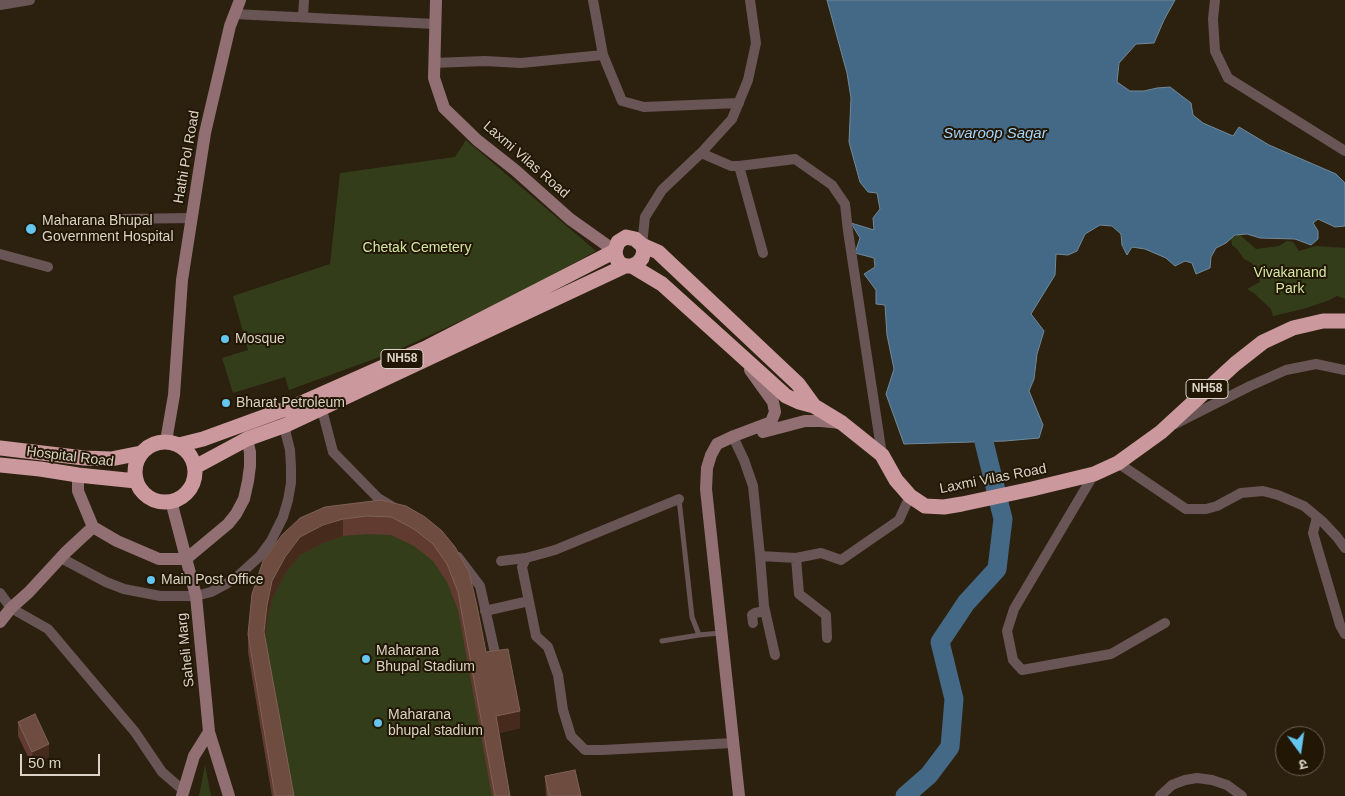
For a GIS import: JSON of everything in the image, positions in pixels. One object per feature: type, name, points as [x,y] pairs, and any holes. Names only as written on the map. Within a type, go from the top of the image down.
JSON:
[{"type":"highway","name":"Laxmi Vilas Road","points":[[628,266],[619,263],[615,251],[618,242],[626,237],[635,238],[642,245],[658,252],[798,384],[814,406],[842,423],[882,455],[896,480],[910,496],[925,506],[944,507],[1024,491],[1094,474],[1118,463],[1161,432],[1235,364],[1263,342],[1293,328],[1323,321],[1345,321]]},
{"type":"highway","points":[[628,266],[638,263],[642,258],[644,251],[642,245]]},
{"type":"highway","name":"NH58","points":[[195,467],[247,439],[286,425],[320,402],[615,251]]},
{"type":"highway","name":"NH58","points":[[0,448],[84,458],[111,458],[141,453],[148,446],[156,442],[173,443],[203,439],[320,402],[628,266],[662,284],[786,396],[814,406]]},
{"type":"highway","points":[[141,453],[135,466],[136,481],[139,488],[150,498],[164,502],[178,499],[190,489],[194,482],[195,467],[190,454],[173,443]]},
{"type":"highway","name":"Hospital Road","points":[[0,465],[40,469],[78,476],[136,481]]},
{"type":"street","points":[[0,5],[30,0]]},
{"type":"street","name":"Hathi Pol Road","points":[[173,443],[174,395],[182,280],[205,133],[230,26],[240,0]]},
{"type":"street","points":[[303,18],[304,0]]},
{"type":"street","name":"Laxmi Vilas Road","points":[[436,0],[434,78],[444,108],[476,140],[516,170],[570,219],[615,251]]},
{"type":"street","points":[[593,0],[603,55],[622,101],[644,108],[738,103]]},
{"type":"street","points":[[642,245],[644,217],[662,190],[732,119],[748,80],[756,43],[750,0]]},
{"type":"street","points":[[1216,0],[1213,19],[1215,51],[1228,78],[1345,151]]},
{"type":"street","points":[[234,14],[435,24]]},
{"type":"street","points":[[434,63],[485,60],[522,63],[603,55]]},
{"type":"street","points":[[701,152],[731,166],[795,159],[832,185],[846,204],[848,231],[882,455]]},
{"type":"street","points":[[739,166],[763,253]]},
{"type":"street","points":[[117,219],[192,218]]},
{"type":"street","points":[[0,254],[48,267]]},
{"type":"street","points":[[737,352],[773,402],[775,412],[771,422],[717,444],[707,468],[706,489],[739,796]]},
{"type":"street","points":[[1161,432],[1250,386],[1286,370],[1316,364],[1345,370]]},
{"type":"street","points":[[320,402],[333,452],[378,498],[402,512]]},
{"type":"street","points":[[711,455],[720,448],[735,441],[804,421],[842,423]]},
{"type":"street","points":[[61,558],[106,582],[124,589],[160,596],[196,596],[211,592],[238,576],[260,556],[277,530],[288,500],[290,483],[290,450],[286,425]]},
{"type":"street","points":[[78,476],[78,491],[94,527],[116,541],[159,558],[186,559],[228,524],[244,499],[250,466],[250,452],[247,439]]},
{"type":"street","points":[[735,441],[754,486],[765,611],[775,655]]},
{"type":"street","points":[[1118,463],[1186,509],[1206,510],[1241,493],[1263,491],[1278,495],[1304,506],[1337,537],[1345,548]]},
{"type":"street","points":[[1094,474],[1014,609],[1007,631],[1013,660],[1022,670],[1111,654],[1165,623]]},
{"type":"street","points":[[760,556],[796,558],[821,553],[841,560],[899,520],[910,496]]},
{"type":"street","points":[[501,560],[526,558],[555,550],[679,499]]},
{"type":"street","name":"Saheli Marg","points":[[171,501],[196,596],[209,732],[229,796]]},
{"type":"street","points":[[1316,517],[1313,534],[1340,625],[1345,634]]},
{"type":"street","points":[[0,622],[11,608],[94,527]]},
{"type":"street","points":[[452,549],[480,586],[495,653]]},
{"type":"street","points":[[526,558],[522,567],[536,636],[548,647],[558,675],[563,710],[571,736],[585,750],[733,743]]},
{"type":"street","points":[[796,558],[799,594],[826,615],[827,638]]},
{"type":"street","points":[[0,593],[11,608],[48,629],[135,732],[162,772],[183,793],[194,756],[209,732]]},
{"type":"street","points":[[485,611],[529,602]]},
{"type":"street","points":[[753,623],[752,615],[765,611]]},
{"type":"street","points":[[1160,796],[1172,785],[1197,778],[1227,784],[1242,796]]},
{"type":"lane","points":[[679,499],[692,616],[699,635]]},
{"type":"lane","points":[[662,641],[721,633]]},
{"type":"green space","name":"Chetak Cemetery","points":[[466,140],[596,251],[506,300],[396,351],[289,390],[285,377],[233,393],[222,358],[248,350],[233,296],[330,264],[340,173],[455,157]]},
{"type":"green space","name":"Vivakanand Park","points":[[1239,234],[1256,249],[1279,246],[1287,241],[1293,242],[1299,251],[1316,246],[1345,248],[1345,299],[1337,296],[1303,309],[1273,316],[1271,309],[1247,289],[1260,282],[1252,263],[1244,259],[1232,245],[1231,238]]},
{"type":"green space","name":"Maharana Bhupal Stadium","points":[[356,520],[442,549],[486,670],[508,666],[520,728],[496,734],[507,796],[272,796],[248,652],[282,553]]},
{"type":"green space","points":[[205,765],[211,796],[199,796]]},
{"type":"water","name":"Swaroop Sagar","points":[[827,0],[1175,0],[1154,43],[1136,44],[1119,63],[1117,82],[1130,91],[1170,87],[1191,103],[1193,115],[1203,123],[1233,136],[1239,127],[1269,145],[1336,174],[1345,183],[1345,226],[1335,227],[1318,219],[1313,223],[1318,231],[1318,239],[1311,245],[1295,239],[1260,238],[1247,234],[1235,235],[1226,243],[1216,248],[1211,257],[1210,268],[1196,274],[1192,263],[1185,261],[1175,266],[1166,258],[1145,249],[1132,247],[1127,255],[1122,245],[1121,234],[1112,226],[1100,225],[1085,234],[1077,251],[1068,255],[1056,254],[1055,275],[1031,314],[1044,331],[1037,354],[1034,379],[1029,391],[1043,425],[1039,438],[904,444],[886,394],[894,369],[887,335],[885,305],[876,304],[876,290],[864,274],[875,267],[874,258],[855,253],[860,238],[851,223],[874,230],[873,218],[880,209],[877,193],[868,192],[860,182],[849,142],[851,98],[847,73]]},
{"type":"building","points":[[381,500],[406,506],[425,517],[442,531],[455,547],[469,572],[486,652],[508,649],[520,711],[496,716],[510,796],[495,796],[458,592],[447,564],[433,544],[414,529],[391,517],[367,516],[343,519],[323,525],[300,537],[285,557],[272,581],[264,632],[294,796],[275,796],[248,634],[252,594],[263,561],[282,535],[300,518],[325,507]]},
{"type":"building","points":[[35,714],[49,744],[32,752],[18,722]]},
{"type":"building","points":[[575,770],[581,796],[549,796],[545,776]]},
{"type":"waterway","points":[[905,796],[929,775],[950,747],[954,699],[940,642],[966,603],[997,569],[1003,519],[984,442]]},
{"type":"place","name":"Maharana Bhupal Government Hospital","points":[[31,229]]},
{"type":"place","name":"Mosque","points":[[225,339]]},
{"type":"place","name":"Bharat Petroleum","points":[[226,403]]},
{"type":"place","name":"Main Post Office","points":[[151,580]]},
{"type":"place","name":"Maharana Bhupal Stadium","points":[[366,659]]},
{"type":"place","name":"Maharana bhupal stadium","points":[[378,723]]}]
